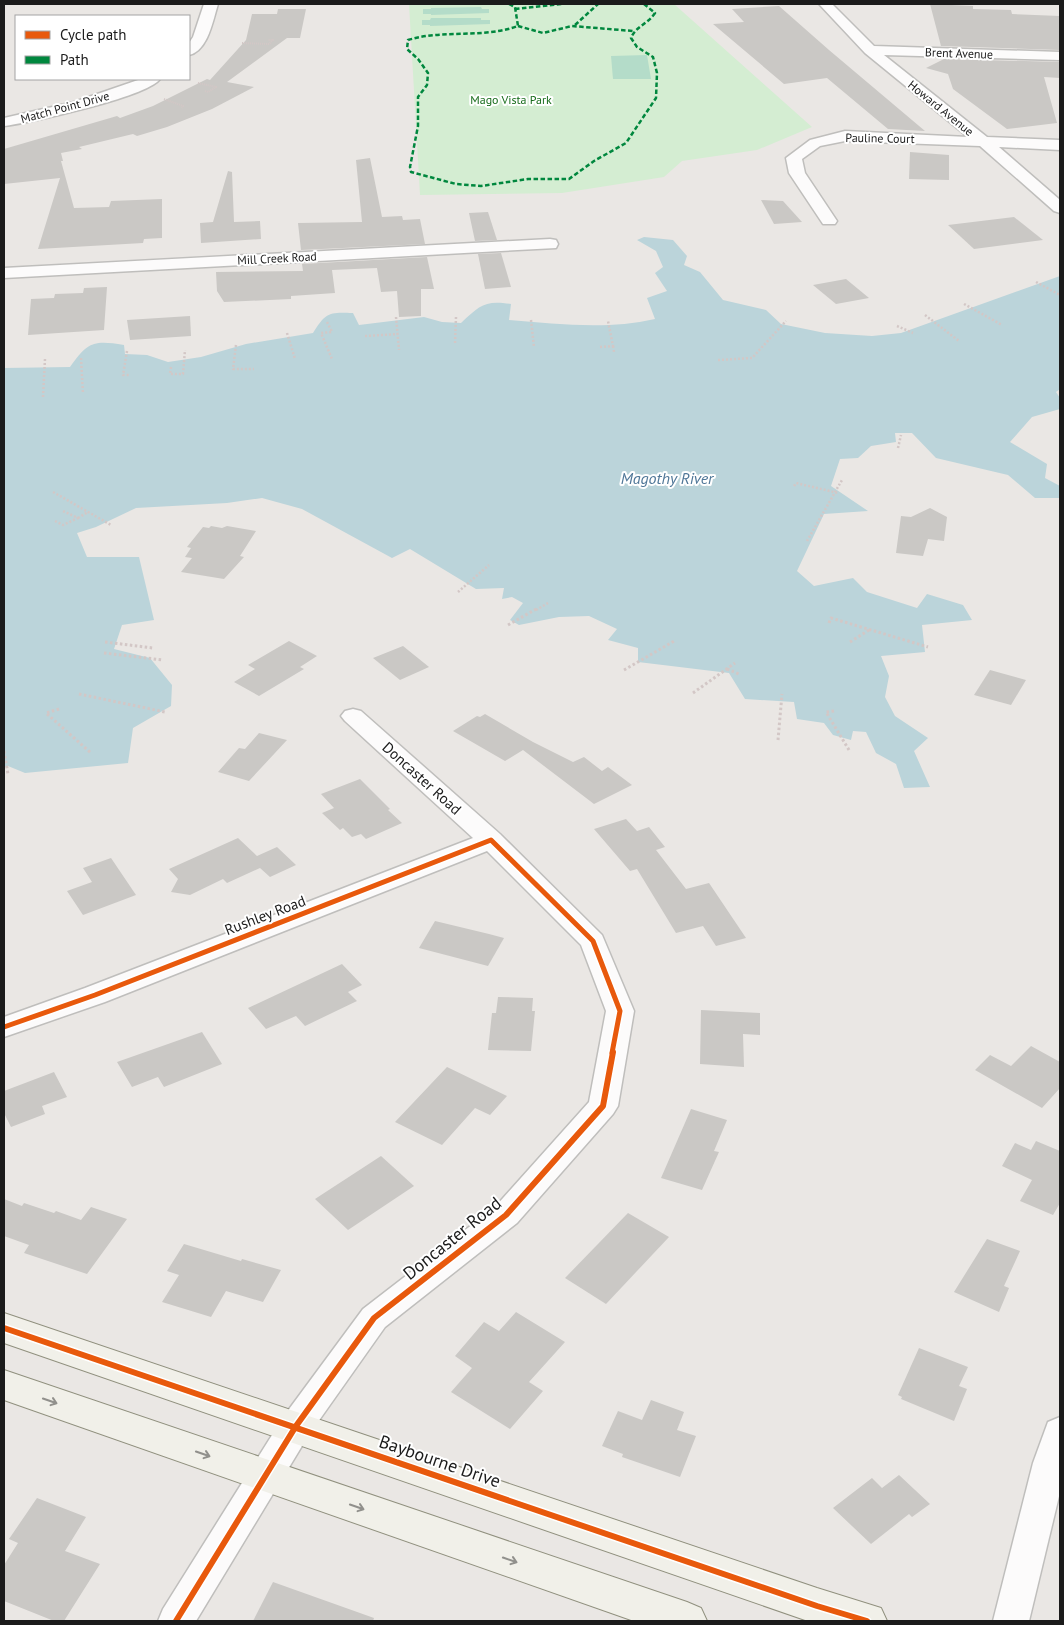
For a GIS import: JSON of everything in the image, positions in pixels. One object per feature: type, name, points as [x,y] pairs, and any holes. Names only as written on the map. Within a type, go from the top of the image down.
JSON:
[{"type":"street","points":[[190,50],[200,38],[211,4]]},
{"type":"street","name":"Howard Avenue","points":[[825,4],[870,50],[985,143],[1060,208]]},
{"type":"street","name":"Brent Avenue","points":[[870,50],[1054,56]]},
{"type":"street","name":"Match Point Drive","points":[[4,122],[29,118],[106,97],[150,80]]},
{"type":"street","name":"Pauline Court","points":[[829,221],[797,173],[794,158],[814,143],[845,136],[985,143]]},
{"type":"street","points":[[985,143],[1060,145]]},
{"type":"street","name":"Mill Creek Road","points":[[4,273],[550,244]]},
{"type":"street","name":"Doncaster Road","points":[[176,1621],[296,1426],[374,1318],[506,1215],[603,1106],[620,1011],[593,941],[490,840],[353,716]]},
{"type":"street","name":"Rushley Road","points":[[4,1027],[96,995],[490,840]]},
{"type":"street","name":"Baybourne Drive","points":[[4,1328],[296,1426],[817,1606],[867,1621]]},
{"type":"street","points":[[4,1385],[687,1621]]},
{"type":"street","points":[[1011,1621],[1050,1462],[1060,1432]]},
{"type":"path","points":[[242,43],[269,44],[273,40],[268,40]]},
{"type":"path","points":[[198,83],[216,87],[208,92],[205,91]]},
{"type":"path","points":[[164,98],[183,106],[182,108]]},
{"type":"path","points":[[1036,282],[1060,295]]},
{"type":"path","points":[[964,304],[1002,325]]},
{"type":"path","points":[[925,315],[959,341]]},
{"type":"path","points":[[396,316],[399,350]]},
{"type":"path","points":[[455,342],[456,317]]},
{"type":"path","points":[[531,320],[534,347]]},
{"type":"path","points":[[608,321],[614,352]]},
{"type":"path","points":[[718,360],[752,358],[786,321]]},
{"type":"path","points":[[326,322],[332,332],[322,333],[332,359]]},
{"type":"path","points":[[897,326],[913,333]]},
{"type":"path","points":[[287,333],[295,359]]},
{"type":"path","points":[[364,336],[398,334]]},
{"type":"path","points":[[236,345],[233,369],[254,369]]},
{"type":"path","points":[[600,347],[613,346]]},
{"type":"path","points":[[171,367],[170,374],[183,374],[185,350]]},
{"type":"path","points":[[127,351],[123,375],[130,375]]},
{"type":"path","points":[[81,358],[83,394]]},
{"type":"path","points":[[43,397],[45,359]]},
{"type":"path","points":[[898,448],[901,435]]},
{"type":"path","points":[[807,541],[842,480]]},
{"type":"path","points":[[794,486],[796,483],[838,493]]},
{"type":"path","points":[[53,492],[111,525]]},
{"type":"path","points":[[63,510],[78,518]]},
{"type":"path","points":[[55,521],[63,525],[89,512]]},
{"type":"path","points":[[458,592],[489,565]]},
{"type":"path","points":[[508,625],[548,603]]},
{"type":"path","points":[[828,623],[830,618],[928,647]]},
{"type":"path","points":[[850,642],[869,630]]},
{"type":"path","points":[[624,670],[676,640]]},
{"type":"path","points":[[105,642],[153,648]]},
{"type":"path","points":[[104,653],[163,660]]},
{"type":"path","points":[[693,693],[734,663]]},
{"type":"path","points":[[726,669],[739,674]]},
{"type":"path","points":[[79,694],[164,712]]},
{"type":"path","points":[[778,740],[782,694]]},
{"type":"path","points":[[59,709],[46,713],[91,753]]},
{"type":"path","points":[[834,711],[826,712],[849,750]]},
{"type":"path","points":[[4,751],[8,774]]},
{"type":"green space","name":"Mago Vista Park","points":[[409,4],[674,4],[812,127],[757,150],[682,161],[664,177],[562,193],[420,195]]},
{"type":"green space","points":[[481,7],[482,9],[489,9],[489,13],[423,14],[423,9],[431,8]]},
{"type":"green space","points":[[431,18],[481,18],[481,20],[490,20],[490,24],[422,25],[422,20],[430,20]]},
{"type":"green space","points":[[647,55],[651,79],[613,79],[611,56]]},
{"type":"water","name":"Magothy River","points":[[644,237],[673,240],[687,256],[684,265],[700,272],[723,300],[766,310],[781,324],[825,333],[872,336],[901,333],[1060,276],[1060,389],[1056,392],[1060,398],[1060,409],[1032,417],[1010,442],[1047,464],[1045,478],[1060,486],[1060,498],[1035,498],[1008,475],[936,458],[912,433],[895,433],[896,442],[871,446],[858,458],[840,459],[831,486],[868,511],[824,514],[797,571],[814,586],[853,578],[867,592],[917,608],[927,594],[963,605],[972,620],[922,625],[925,652],[881,656],[889,676],[885,697],[895,716],[928,738],[914,751],[930,787],[904,788],[896,764],[876,753],[866,732],[853,731],[851,740],[833,735],[824,723],[797,719],[794,702],[745,699],[729,673],[638,662],[638,648],[608,640],[617,629],[589,616],[559,617],[519,625],[510,620],[523,603],[512,597],[502,599],[504,588],[476,589],[410,549],[392,558],[302,509],[262,498],[227,503],[136,508],[96,527],[77,533],[87,557],[139,557],[154,620],[122,625],[114,649],[150,658],[172,685],[171,706],[133,728],[128,763],[25,773],[8,766],[4,767],[4,368],[70,367],[82,352],[98,343],[124,345],[125,354],[147,355],[168,362],[201,357],[246,344],[313,333],[325,317],[333,313],[353,313],[359,325],[424,317],[442,322],[461,323],[483,305],[502,303],[511,304],[509,320],[601,325],[655,319],[647,298],[667,291],[655,273],[663,267],[656,251],[637,240]]},
{"type":"building","points":[[930,4],[973,6],[973,9],[1011,10],[1012,14],[1060,16],[1060,50],[941,46]]},
{"type":"building","points":[[779,6],[925,131],[888,129],[827,78],[784,84],[713,24],[744,22],[732,9]]},
{"type":"building","points":[[278,9],[306,9],[300,38],[287,38],[227,82],[254,87],[212,109],[167,127],[137,136],[133,134],[61,153],[63,161],[61,161],[74,208],[109,207],[111,201],[162,199],[162,238],[144,239],[143,243],[38,249],[60,178],[4,184],[4,149],[117,116],[120,118],[153,106],[207,79],[210,80],[246,40],[252,14],[277,14]]},
{"type":"building","points":[[944,59],[1060,62],[1060,78],[1044,77],[1057,123],[1007,129],[953,89],[948,74],[926,68]]},
{"type":"building","points":[[910,152],[949,155],[949,180],[909,179]]},
{"type":"building","points":[[370,158],[382,217],[402,216],[403,220],[420,219],[425,244],[301,250],[298,223],[362,222],[356,160]]},
{"type":"building","points":[[228,171],[232,172],[234,222],[260,221],[261,239],[201,243],[200,223],[213,222]]},
{"type":"building","points":[[761,200],[783,201],[802,222],[774,224]]},
{"type":"building","points":[[488,212],[497,240],[475,241],[469,213]]},
{"type":"building","points":[[1014,217],[1043,240],[974,249],[948,225]]},
{"type":"building","points":[[501,253],[511,287],[485,289],[478,254]]},
{"type":"building","points":[[427,257],[434,289],[421,289],[421,316],[399,317],[397,291],[381,292],[377,268],[332,270],[335,293],[291,296],[291,299],[224,302],[217,291],[216,272],[303,271],[302,264]]},
{"type":"building","points":[[846,279],[869,298],[836,304],[813,285]]},
{"type":"building","points":[[107,287],[104,330],[28,335],[31,299],[54,298],[55,294],[83,293],[84,288]]},
{"type":"building","points":[[190,316],[191,336],[130,340],[127,320]]},
{"type":"building","points":[[930,508],[947,517],[944,541],[928,539],[923,556],[896,553],[901,516],[911,517]]},
{"type":"building","points":[[211,526],[222,528],[227,526],[256,531],[240,556],[244,557],[224,579],[181,572],[192,558],[185,557],[191,548],[187,547],[203,527],[209,528]]},
{"type":"building","points":[[289,641],[317,656],[300,667],[304,669],[259,696],[234,682],[255,669],[248,665]]},
{"type":"building","points":[[403,646],[429,667],[400,680],[373,658]]},
{"type":"building","points":[[990,670],[1026,680],[1011,705],[974,695]]},
{"type":"building","points":[[485,714],[533,742],[573,762],[584,757],[602,771],[608,767],[632,785],[594,804],[523,750],[505,761],[453,731],[477,716],[480,717]]},
{"type":"building","points":[[259,733],[287,740],[249,781],[218,772],[239,748],[245,749]]},
{"type":"building","points":[[360,779],[402,823],[366,839],[361,834],[352,837],[343,828],[340,830],[322,813],[334,808],[321,794]]},
{"type":"building","points":[[626,819],[637,831],[649,827],[665,847],[656,850],[686,889],[709,883],[746,938],[716,946],[703,926],[676,933],[637,869],[630,871],[594,829]]},
{"type":"building","points":[[238,838],[257,856],[277,847],[296,865],[270,877],[260,868],[227,883],[223,879],[190,895],[171,892],[178,879],[169,869]]},
{"type":"building","points":[[111,858],[136,895],[83,915],[67,891],[92,882],[83,868]]},
{"type":"building","points":[[435,921],[504,938],[488,966],[419,948]]},
{"type":"building","points":[[342,964],[362,985],[348,992],[357,1001],[305,1026],[296,1016],[266,1029],[248,1008]]},
{"type":"building","points":[[498,997],[533,998],[532,1011],[535,1011],[531,1051],[488,1050],[492,1013],[496,1013]]},
{"type":"building","points":[[701,1010],[760,1013],[760,1035],[743,1034],[744,1067],[700,1064]]},
{"type":"building","points":[[202,1032],[222,1064],[164,1087],[158,1077],[132,1087],[117,1062]]},
{"type":"building","points":[[1031,1046],[1060,1062],[1060,1088],[1042,1108],[975,1070],[990,1055],[1011,1066]]},
{"type":"building","points":[[447,1067],[507,1096],[490,1115],[475,1108],[442,1145],[395,1122]]},
{"type":"building","points":[[54,1072],[67,1097],[42,1106],[45,1114],[11,1127],[4,1113],[4,1091]]},
{"type":"building","points":[[691,1109],[727,1120],[714,1151],[719,1152],[702,1190],[661,1178]]},
{"type":"building","points":[[1036,1141],[1060,1151],[1060,1203],[1053,1215],[1020,1201],[1032,1180],[1002,1166],[1015,1143],[1031,1150]]},
{"type":"building","points":[[381,1156],[414,1186],[348,1230],[315,1199]]},
{"type":"building","points":[[4,1199],[22,1206],[24,1203],[54,1213],[56,1211],[81,1220],[91,1207],[127,1219],[87,1274],[24,1253],[29,1245],[4,1236]]},
{"type":"building","points":[[628,1213],[669,1237],[606,1304],[565,1278]]},
{"type":"building","points":[[987,1239],[1020,1251],[1004,1286],[1009,1288],[999,1312],[954,1292]]},
{"type":"building","points":[[184,1244],[241,1261],[242,1259],[281,1270],[263,1302],[226,1291],[211,1317],[162,1302],[179,1275],[167,1271]]},
{"type":"building","points":[[516,1312],[565,1342],[529,1382],[543,1391],[510,1429],[451,1392],[472,1368],[455,1356],[484,1322],[499,1331]]},
{"type":"building","points":[[919,1348],[968,1367],[959,1386],[967,1389],[954,1421],[901,1399],[902,1397],[898,1395]]},
{"type":"building","points":[[651,1400],[684,1412],[677,1430],[696,1436],[680,1477],[622,1457],[623,1454],[602,1446],[618,1411],[642,1420]]},
{"type":"building","points":[[899,1475],[930,1504],[912,1517],[909,1514],[871,1544],[833,1508],[872,1478],[882,1488]]},
{"type":"building","points":[[37,1498],[86,1517],[65,1551],[100,1564],[64,1621],[54,1621],[4,1601],[4,1565],[18,1543],[9,1539]]},
{"type":"building","points":[[273,1582],[374,1618],[373,1621],[253,1621]]},
{"type":"marked path","points":[[509,4],[515,7],[518,26],[505,31],[477,34],[435,34],[408,40],[407,49],[418,59],[428,73],[427,85],[418,97],[418,126],[410,167],[411,172],[456,184],[481,186],[528,179],[569,179],[594,161],[626,143],[656,98],[657,73],[653,57],[637,47],[631,38],[634,30],[651,19],[655,13],[644,4]]},
{"type":"marked path","points":[[515,9],[562,4]]},
{"type":"marked path","points":[[575,25],[598,4]]},
{"type":"marked path","points":[[518,26],[543,33],[572,26],[633,31]]},
{"type":"cycle path","points":[[4,1027],[95,995],[491,840],[593,941],[620,1011],[603,1106],[506,1215],[374,1318],[296,1426],[176,1621]]},
{"type":"cycle path","points":[[4,1328],[817,1606],[867,1621]]}]
